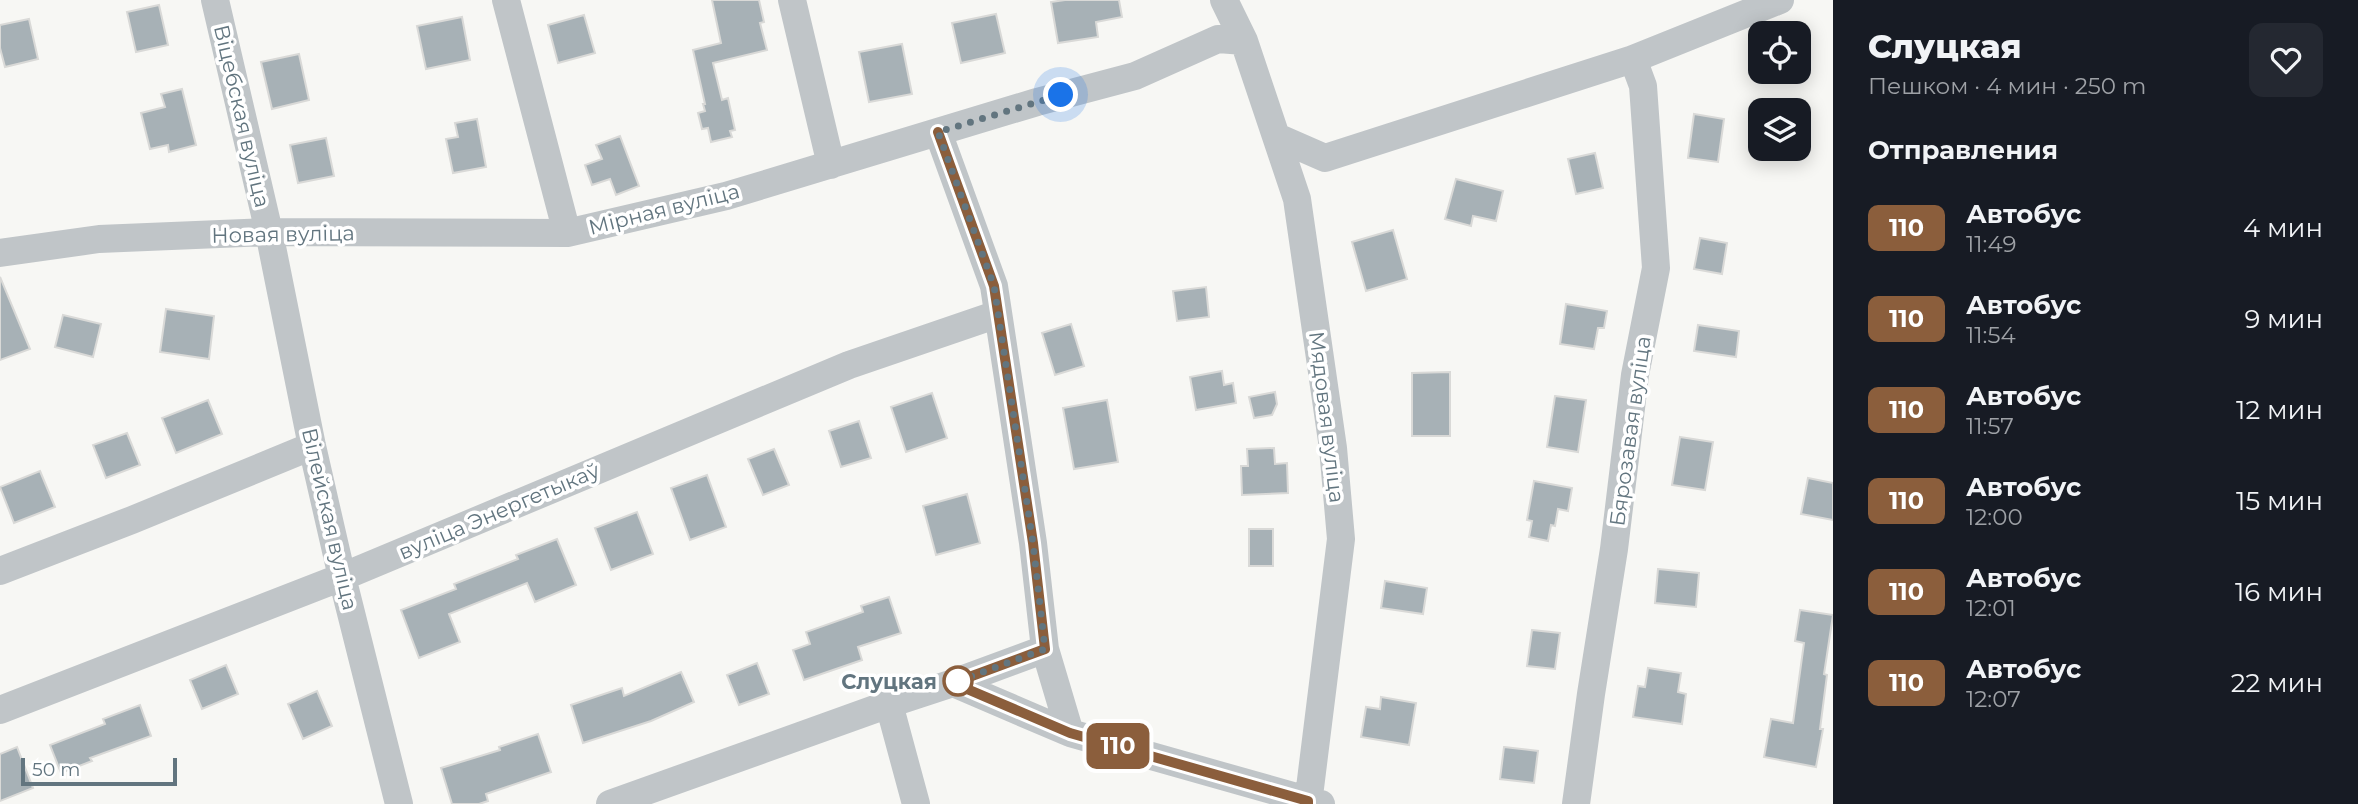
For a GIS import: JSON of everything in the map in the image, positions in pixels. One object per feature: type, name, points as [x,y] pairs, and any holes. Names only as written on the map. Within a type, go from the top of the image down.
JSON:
[{"type":"street","name":"Віцебская вуліца","points":[[215,0],[269,233]]},
{"type":"street","name":"Мірная вуліца","points":[[506,0],[567,233],[726,196],[1037,102],[1135,76],[1218,39],[1244,41]]},
{"type":"street","points":[[792,0],[831,165]]},
{"type":"street","name":"Мядовая вуліца","points":[[1224,0],[1244,41],[1297,199],[1333,448],[1341,539],[1313,803]]},
{"type":"street","points":[[1297,199],[1325,158],[1633,59],[1780,0]]},
{"type":"street","name":"Бярозавая вуліца","points":[[1576,804],[1614,549],[1635,375],[1656,268],[1643,86],[1633,59]]},
{"type":"street","points":[[938,132],[994,286],[1033,543],[1045,649],[1070,733]]},
{"type":"street","points":[[1277,137],[1325,158]]},
{"type":"street","name":"Новая вуліца","points":[[0,253],[99,239],[269,233],[567,233]]},
{"type":"street","name":"Вілейская вуліца","points":[[269,233],[312,446],[399,804]]},
{"type":"street","name":"вуліца Энергетыкаў","points":[[0,710],[342,577],[849,365],[998,314]]},
{"type":"street","points":[[0,571],[312,446]]},
{"type":"street","points":[[610,804],[1045,649]]},
{"type":"street","points":[[953,683],[1070,733],[1313,803]]},
{"type":"street","points":[[889,704],[916,804]]},
{"type":"building","points":[[712,0],[759,0],[764,22],[760,23],[767,50],[713,63],[722,100],[728,98],[735,130],[730,131],[732,137],[711,142],[708,128],[702,129],[698,113],[705,111],[705,104],[693,50],[721,43]]},
{"type":"building","points":[[1119,0],[1122,17],[1096,22],[1098,37],[1058,43],[1051,2]]},
{"type":"building","points":[[159,5],[168,45],[136,52],[127,12]]},
{"type":"building","points":[[996,14],[1005,53],[961,63],[952,23]]},
{"type":"building","points":[[584,15],[595,53],[558,63],[548,25]]},
{"type":"building","points":[[462,17],[470,60],[426,69],[417,26]]},
{"type":"building","points":[[29,19],[38,59],[5,67],[0,48],[0,25]]},
{"type":"building","points":[[902,44],[912,94],[869,102],[859,52]]},
{"type":"building","points":[[299,54],[309,100],[272,109],[261,62]]},
{"type":"building","points":[[182,89],[196,145],[169,152],[168,145],[150,149],[141,113],[165,107],[161,94]]},
{"type":"building","points":[[1694,114],[1724,119],[1718,162],[1688,158]]},
{"type":"building","points":[[477,119],[486,167],[453,173],[446,139],[458,137],[455,123]]},
{"type":"building","points":[[620,136],[639,186],[616,195],[610,179],[592,185],[585,165],[602,159],[596,145]]},
{"type":"building","points":[[326,138],[334,176],[298,183],[290,145]]},
{"type":"building","points":[[1595,153],[1603,188],[1576,194],[1568,159]]},
{"type":"building","points":[[1456,179],[1503,191],[1496,221],[1473,216],[1471,226],[1445,219]]},
{"type":"building","points":[[1393,230],[1407,279],[1366,291],[1352,242]]},
{"type":"building","points":[[1700,238],[1727,243],[1722,274],[1694,269]]},
{"type":"building","points":[[0,277],[30,349],[0,360]]},
{"type":"building","points":[[1206,287],[1209,317],[1177,321],[1173,291]]},
{"type":"building","points":[[1566,304],[1607,311],[1604,328],[1598,328],[1594,349],[1560,344]]},
{"type":"building","points":[[166,309],[214,316],[209,359],[160,352]]},
{"type":"building","points":[[63,315],[101,324],[93,357],[55,347]]},
{"type":"building","points":[[1071,324],[1084,366],[1055,375],[1042,333]]},
{"type":"building","points":[[1698,325],[1739,331],[1736,357],[1694,351]]},
{"type":"building","points":[[1222,371],[1224,385],[1233,383],[1236,403],[1196,410],[1190,377]]},
{"type":"building","points":[[1450,372],[1450,436],[1412,436],[1412,373]]},
{"type":"building","points":[[1275,392],[1277,404],[1272,415],[1254,418],[1249,397]]},
{"type":"building","points":[[932,393],[947,438],[906,452],[891,407]]},
{"type":"building","points":[[1555,396],[1586,400],[1578,452],[1547,447]]},
{"type":"building","points":[[208,400],[222,434],[176,453],[162,418]]},
{"type":"building","points":[[1107,400],[1118,462],[1074,469],[1063,408]]},
{"type":"building","points":[[859,421],[871,458],[841,467],[829,431]]},
{"type":"building","points":[[127,433],[140,465],[106,478],[93,445]]},
{"type":"building","points":[[1680,437],[1713,442],[1705,490],[1672,485]]},
{"type":"building","points":[[1274,448],[1275,464],[1287,463],[1288,493],[1242,495],[1241,466],[1248,466],[1247,449]]},
{"type":"building","points":[[774,449],[789,485],[763,495],[748,459]]},
{"type":"building","points":[[40,471],[55,507],[14,523],[0,487]]},
{"type":"building","points":[[707,475],[726,527],[690,540],[671,488]]},
{"type":"building","points":[[1808,478],[1833,483],[1833,520],[1801,514]]},
{"type":"building","points":[[1534,481],[1572,488],[1568,511],[1558,509],[1555,526],[1551,525],[1548,541],[1529,537],[1532,521],[1527,520]]},
{"type":"building","points":[[967,494],[980,543],[936,555],[923,506]]},
{"type":"building","points":[[637,512],[653,554],[611,570],[595,528]]},
{"type":"building","points":[[1249,529],[1273,529],[1273,566],[1249,566]]},
{"type":"building","points":[[557,539],[576,585],[535,602],[527,583],[449,614],[460,642],[419,658],[401,610],[456,589],[454,584],[518,559],[516,555]]},
{"type":"building","points":[[1658,569],[1699,573],[1696,607],[1655,603]]},
{"type":"building","points":[[1385,581],[1427,588],[1423,614],[1381,608]]},
{"type":"building","points":[[889,597],[901,633],[858,647],[862,660],[804,680],[793,650],[810,644],[806,632],[863,612],[861,606]]},
{"type":"building","points":[[1800,610],[1833,615],[1824,674],[1827,675],[1820,729],[1823,729],[1816,767],[1764,757],[1771,719],[1793,723],[1804,643],[1795,641]]},
{"type":"building","points":[[1532,630],[1560,633],[1555,669],[1527,666]]},
{"type":"building","points":[[757,663],[769,694],[739,705],[727,675]]},
{"type":"building","points":[[226,665],[238,694],[202,709],[190,680]]},
{"type":"building","points":[[1648,668],[1681,673],[1678,692],[1686,694],[1682,724],[1633,717],[1638,686],[1645,687]]},
{"type":"building","points":[[681,672],[694,702],[651,721],[583,743],[571,705],[622,688],[624,696]]},
{"type":"building","points":[[317,691],[332,726],[303,739],[288,704]]},
{"type":"building","points":[[1381,697],[1416,703],[1409,745],[1361,737],[1366,707],[1380,709]]},
{"type":"building","points":[[140,705],[151,736],[90,758],[92,761],[61,773],[50,745],[105,724],[103,719]]},
{"type":"building","points":[[538,734],[551,772],[486,794],[488,801],[479,804],[452,804],[441,768],[500,750],[499,747]]},
{"type":"building","points":[[17,747],[33,788],[0,801],[0,754]]},
{"type":"building","points":[[1504,747],[1538,751],[1534,783],[1500,779]]},
{"type":"bus line","name":"110","points":[[938,132],[994,286],[1033,543],[1045,649],[953,683],[1070,733],[1308,801],[1308,804]]},
{"type":"place","name":"Слуцкая","points":[[958,681]]},
{"type":"route","points":[[958,681],[953,683],[1045,649],[1033,543],[994,286],[938,132],[1061,95]]}]
